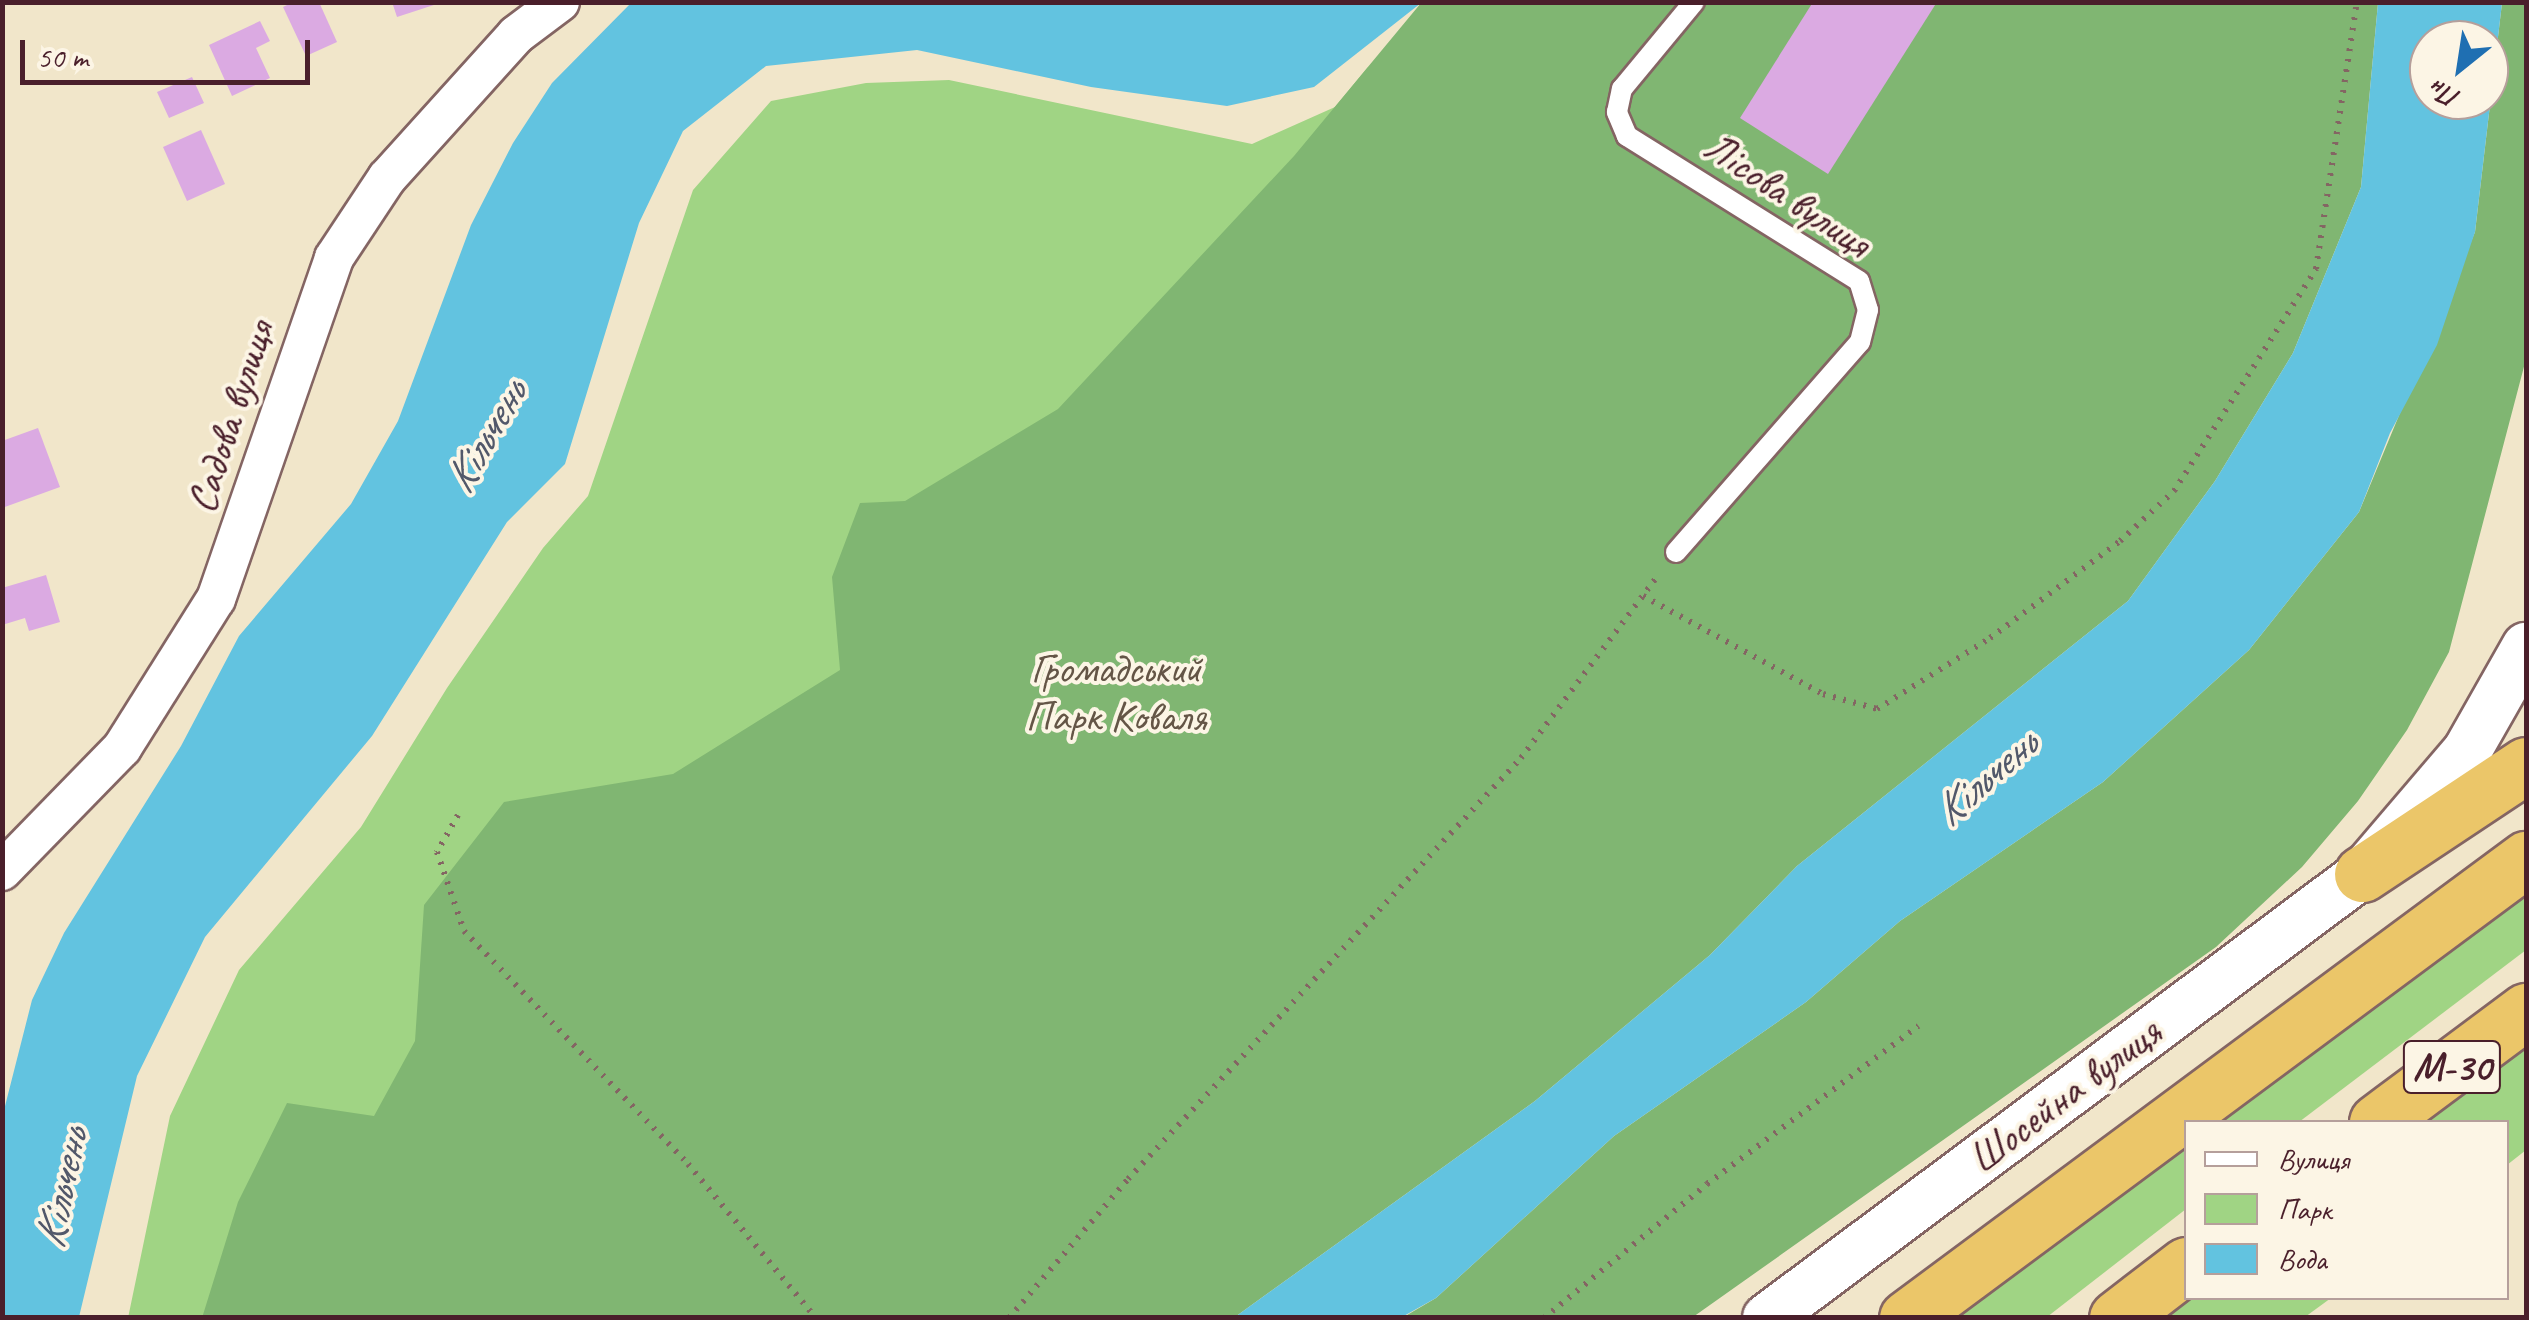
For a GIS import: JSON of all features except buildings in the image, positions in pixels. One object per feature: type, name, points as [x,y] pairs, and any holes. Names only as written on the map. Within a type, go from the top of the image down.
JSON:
[{"type":"highway","points":[[2362,874],[2526,765]]},
{"type":"highway","points":[[1906,1318],[2526,858]]},
{"type":"highway","name":"М-30","points":[[2380,1120],[2526,1011]]},
{"type":"highway","points":[[2116,1318],[2184,1267]]},
{"type":"street","name":"Садова вулиця","points":[[2,871],[122,748],[216,600],[334,258],[400,164],[516,35],[560,2]]},
{"type":"street","name":"Шосейна вулиця","points":[[1768,1318],[2362,874],[2467,751],[2526,647]]},
{"type":"lane","name":"Лісова вулиця","points":[[1676,552],[1860,342],[1868,310],[1859,281],[1627,136],[1617,112],[1622,88],[1694,2]]},
{"type":"path","points":[[1643,596],[1823,694],[1878,709],[1990,638],[2120,541],[2174,491],[2316,269],[2357,2]]},
{"type":"path","points":[[1009,1318],[1128,1180],[1521,758],[1676,552]]},
{"type":"path","points":[[458,815],[437,852],[464,931],[688,1164],[816,1318]]},
{"type":"path","points":[[1544,1318],[1721,1173],[1918,1026]]},
{"type":"green space","name":"Громадський Парк Коваля","points":[[1421,3],[2378,3],[2361,187],[2293,353],[2215,481],[2128,601],[1797,866],[1710,955],[1535,1101],[1235,1317],[202,1318],[238,1202],[287,1103],[374,1116],[415,1041],[424,905],[504,802],[673,774],[840,670],[832,577],[860,503],[905,501],[1058,409],[1294,156]]},
{"type":"green space","points":[[2502,3],[2526,3],[2526,359],[2449,652],[2407,730],[2358,801],[2302,867],[2216,947],[1693,1317],[1402,1318],[1436,1298],[1614,1136],[1806,1002],[1900,921],[2103,782],[2249,650],[2359,512],[2475,232],[2488,120],[2509,120],[2509,20],[2500,20]]},
{"type":"green space","name":"Громадський Парк Коваля","points":[[1368,67],[1233,1317],[128,1318],[170,1116],[239,970],[361,827],[447,688],[543,548],[588,496],[693,190],[771,101],[866,83],[949,80],[1252,144],[1335,107]]},
{"type":"green space","points":[[2526,882],[2526,950],[2302,1120],[2203,1120]]},
{"type":"green space","points":[[2526,1046],[2526,1150],[2509,1163],[2509,1120],[2427,1120]]},
{"type":"green space","points":[[2184,1134],[2184,1211],[2047,1317],[1938,1318]]},
{"type":"green space","points":[[2188,1300],[2328,1300],[2305,1317],[2164,1317]]},
{"type":"water","name":"Кільчень","points":[[632,2],[1421,3],[1314,87],[1227,106],[1091,87],[917,50],[766,66],[683,131],[639,223],[565,464],[507,522],[372,736],[205,937],[137,1076],[79,1317],[3,1317],[3,1114],[32,1000],[64,933],[181,746],[239,636],[351,504],[398,421],[471,225],[513,143],[552,83]]},
{"type":"water","name":"Кільчень","points":[[2378,3],[2502,3],[2500,20],[2409,20],[2409,120],[2488,120],[2475,232],[2437,345],[2390,433],[2359,512],[2249,650],[2103,782],[1900,921],[1806,1002],[1614,1136],[1436,1298],[1402,1317],[1235,1317],[1535,1101],[1710,955],[1797,866],[2128,601],[2215,481],[2293,353],[2361,187]]}]
